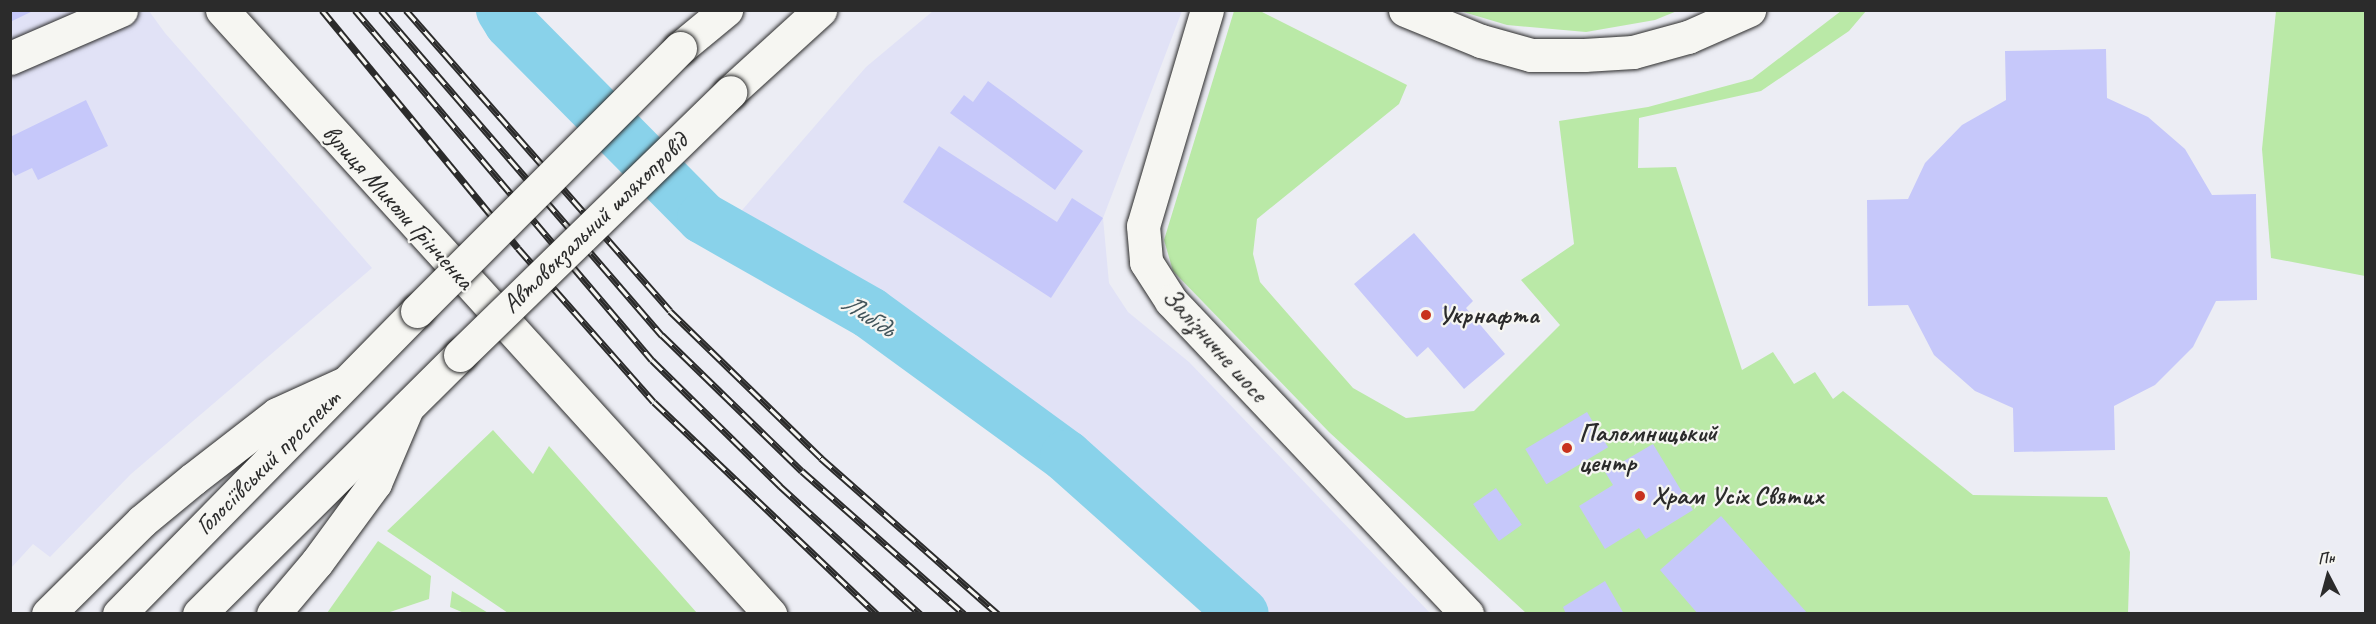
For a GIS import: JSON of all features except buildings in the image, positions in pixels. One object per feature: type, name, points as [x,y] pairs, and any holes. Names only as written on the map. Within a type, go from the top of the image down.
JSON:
[{"type":"main road","points":[[10,58],[121,10]]},
{"type":"main road","name":"вулиця Миколи Грінченка","points":[[222,10],[770,614]]},
{"type":"main road","name":"Голосіївський проспект","points":[[119,613],[680,48],[726,10]]},
{"type":"main road","name":"Автовокзальний шляхопровід","points":[[410,402],[730,92],[820,10]]},
{"type":"main road","name":"Залізничне шосе","points":[[1207,10],[1143,226],[1146,262],[1171,301],[1467,614]]},
{"type":"main road","points":[[1405,10],[1481,41],[1531,55],[1633,52],[1666,43],[1749,10]]},
{"type":"main road","points":[[48,614],[142,520],[202,472],[277,414],[346,382]]},
{"type":"main road","points":[[199,614],[410,402]]},
{"type":"main road","points":[[273,614],[317,562],[375,483],[410,402]]},
{"type":"shaded area","points":[[11,11],[149,11],[165,33],[372,268],[131,474],[50,557],[33,544],[11,568]]},
{"type":"shaded area","points":[[933,11],[1182,11],[1103,218],[1109,283],[1128,312],[1189,362],[1430,613],[1255,613],[1054,436],[737,216],[866,67]]},
{"type":"green space","points":[[1677,10],[1655,20],[1586,32],[1507,25],[1460,11]]},
{"type":"green space","points":[[1234,11],[1260,11],[1407,85],[1399,104],[1257,219],[1253,254],[1260,282],[1353,388],[1406,418],[1474,411],[1560,325],[1521,280],[1574,244],[1559,121],[1648,107],[1752,79],[1841,11],[1866,11],[1849,31],[1761,91],[1639,118],[1638,168],[1676,167],[1742,370],[1773,352],[1794,384],[1815,372],[1833,399],[1843,391],[1973,495],[2107,497],[2130,552],[2128,613],[1526,613],[1329,432],[1173,271],[1164,240]]},
{"type":"green space","points":[[2276,11],[2365,11],[2365,276],[2271,258],[2262,149]]},
{"type":"green space","points":[[493,430],[533,474],[549,446],[697,613],[508,613],[387,531]]},
{"type":"green space","points":[[378,541],[431,576],[429,599],[387,613],[327,613]]},
{"type":"green space","points":[[452,591],[488,613],[464,613],[450,607]]},
{"type":"waterway","name":"Либідь","points":[[502,10],[510,23],[703,218],[870,313],[1066,456],[1243,614]]},
{"type":"railway","points":[[322,10],[518,248],[654,402],[877,614]]},
{"type":"railway","points":[[355,10],[652,360],[780,486],[920,614]]},
{"type":"railway","points":[[381,10],[662,335],[802,471],[964,614]]},
{"type":"railway","points":[[406,10],[670,311],[821,458],[998,614]]},
{"type":"place","name":"Укрнафта","points":[[1426,315]]},
{"type":"place","name":"Паломницький центр","points":[[1567,448]]},
{"type":"place","name":"Храм Усіх Святих","points":[[1640,496]]}]
